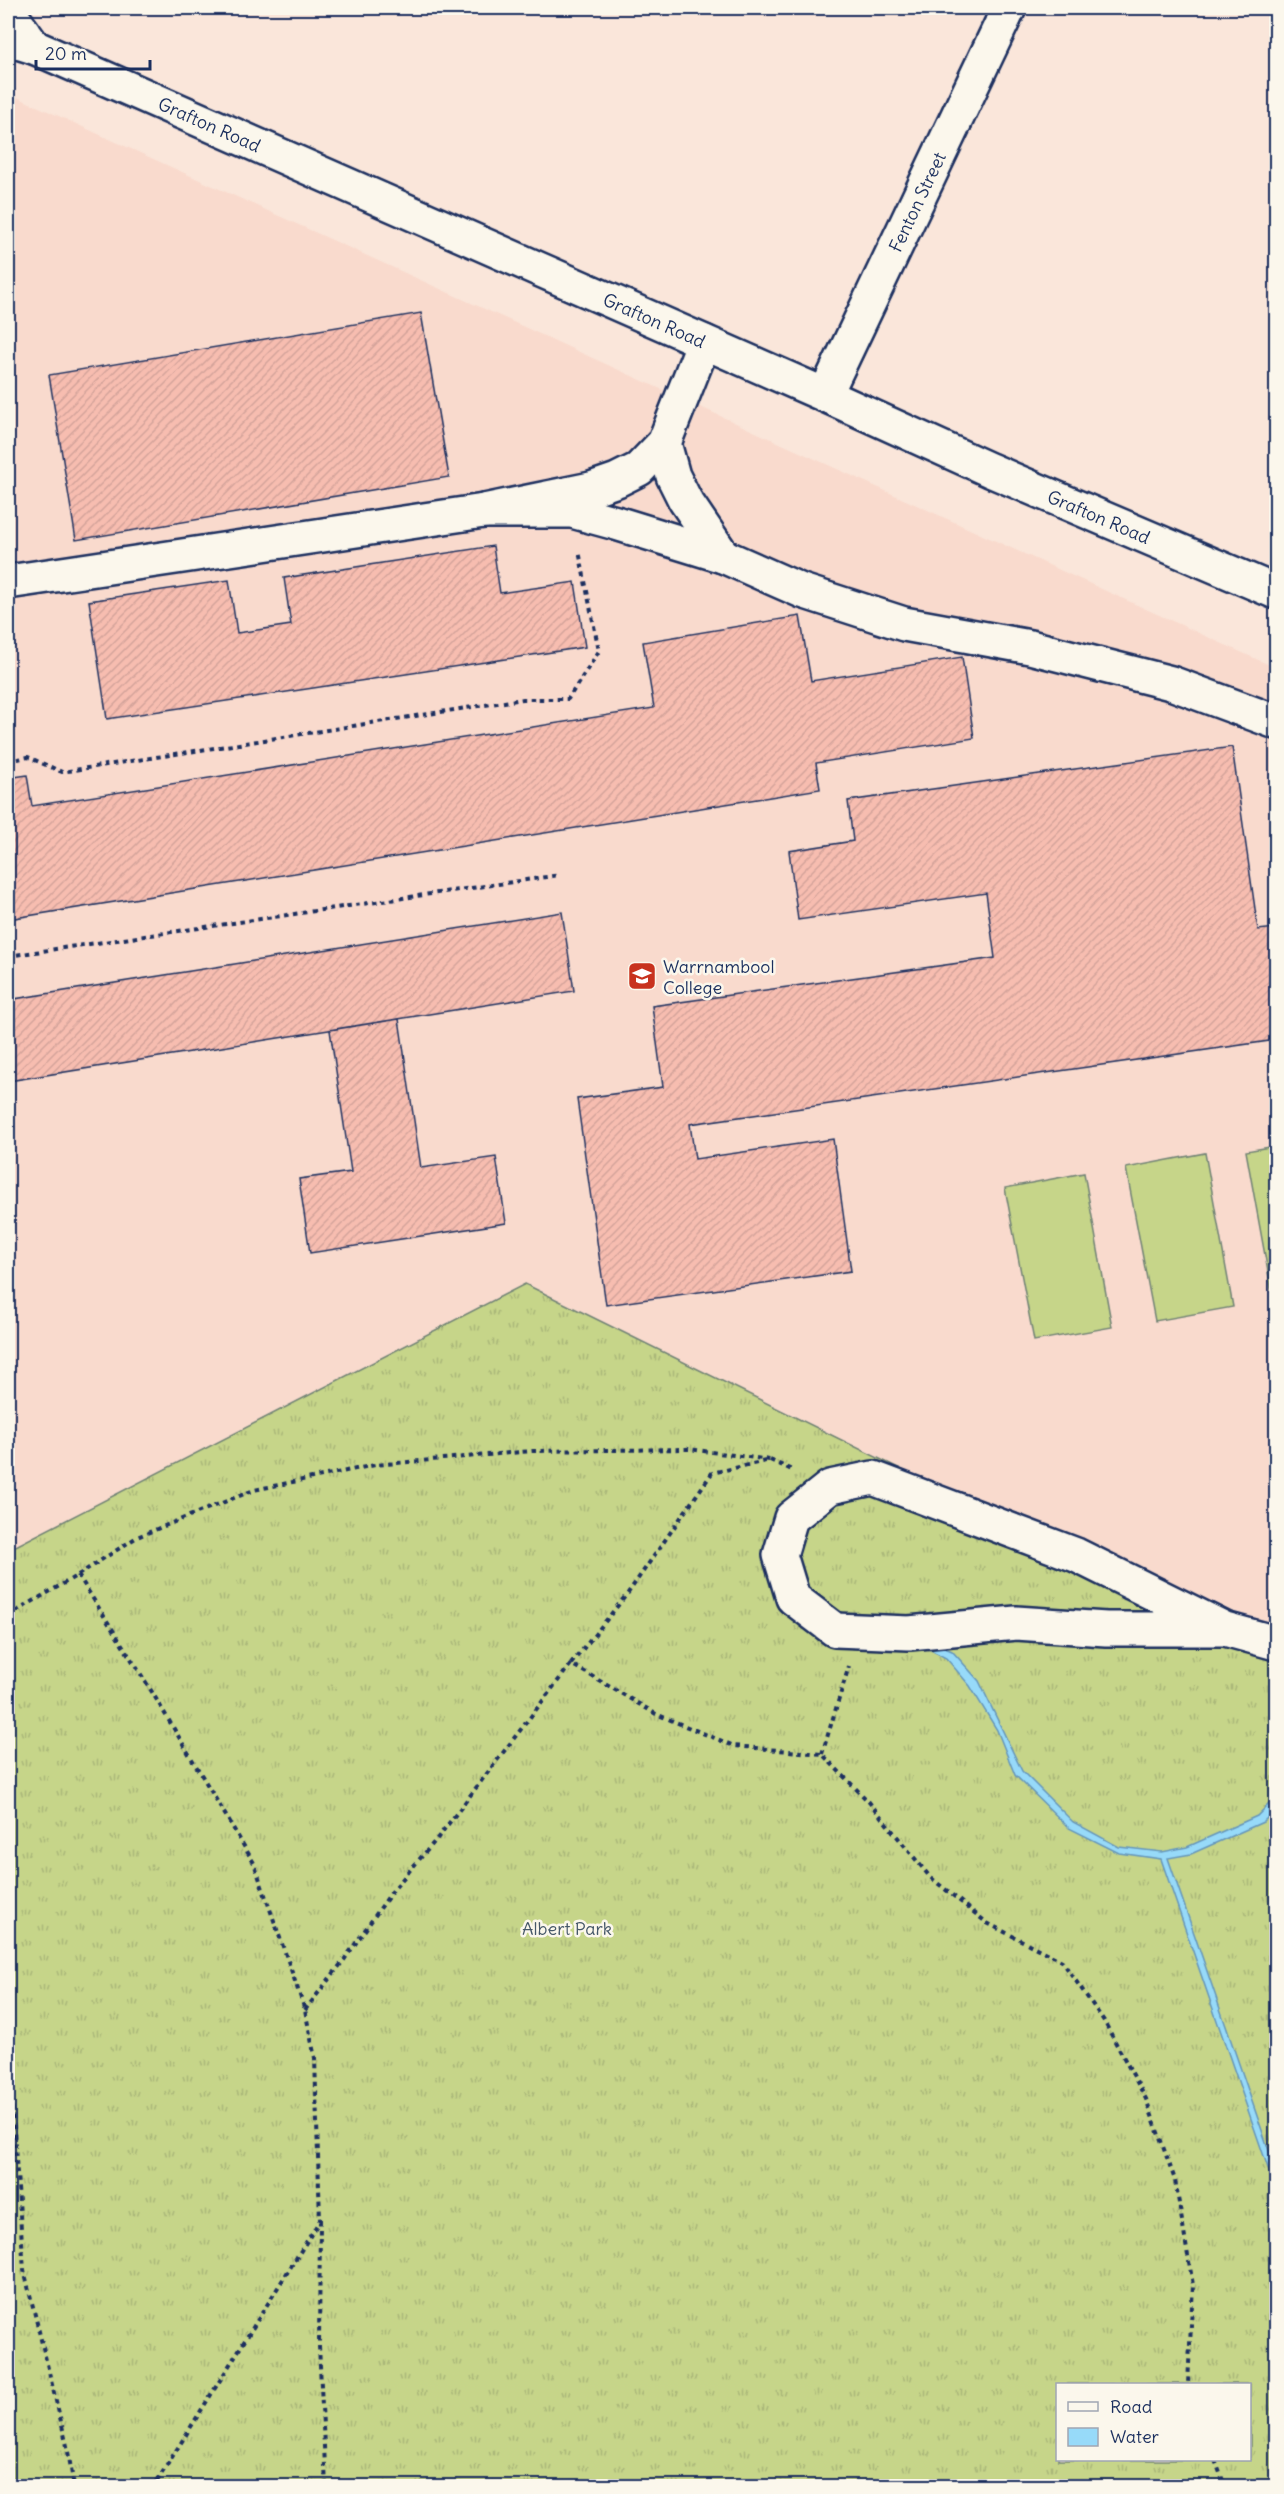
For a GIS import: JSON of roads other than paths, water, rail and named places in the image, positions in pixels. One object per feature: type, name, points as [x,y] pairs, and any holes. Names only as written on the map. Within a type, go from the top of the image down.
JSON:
[{"type":"street","name":"Fenton Street","points":[[825,395],[1009,8]]},
{"type":"street","name":"Grafton Road","points":[[8,11],[20,43],[825,395],[990,470],[1276,592]]},
{"type":"street","points":[[8,582],[484,511],[591,489],[639,469],[664,443],[704,342]]},
{"type":"street","points":[[664,443],[673,476],[685,500],[723,556]]},
{"type":"street","points":[[484,511],[572,511],[723,556],[802,591],[904,624],[1030,647],[1171,683],[1276,722]]},
{"type":"street","points":[[1226,1629],[1106,1629],[1016,1623],[909,1633],[835,1630],[793,1598],[780,1555],[791,1518],[830,1487],[873,1478],[1076,1555],[1226,1629],[1276,1643]]},
{"type":"water","points":[[909,1633],[952,1651],[979,1681],[1022,1771],[1073,1822],[1119,1847],[1162,1852],[1187,1847],[1257,1816],[1276,1797],[1276,1809],[1263,1822],[1191,1854],[1168,1858],[1276,2171],[1276,2191],[1161,1859],[1119,1853],[1069,1828],[1015,1775],[997,1730],[970,1686],[946,1658],[923,1646]]},
{"type":"place","name":"Warrnambool College","points":[[642,976]]},
{"type":"park label","name":"Albert Park","points":[[567,1928]]}]
